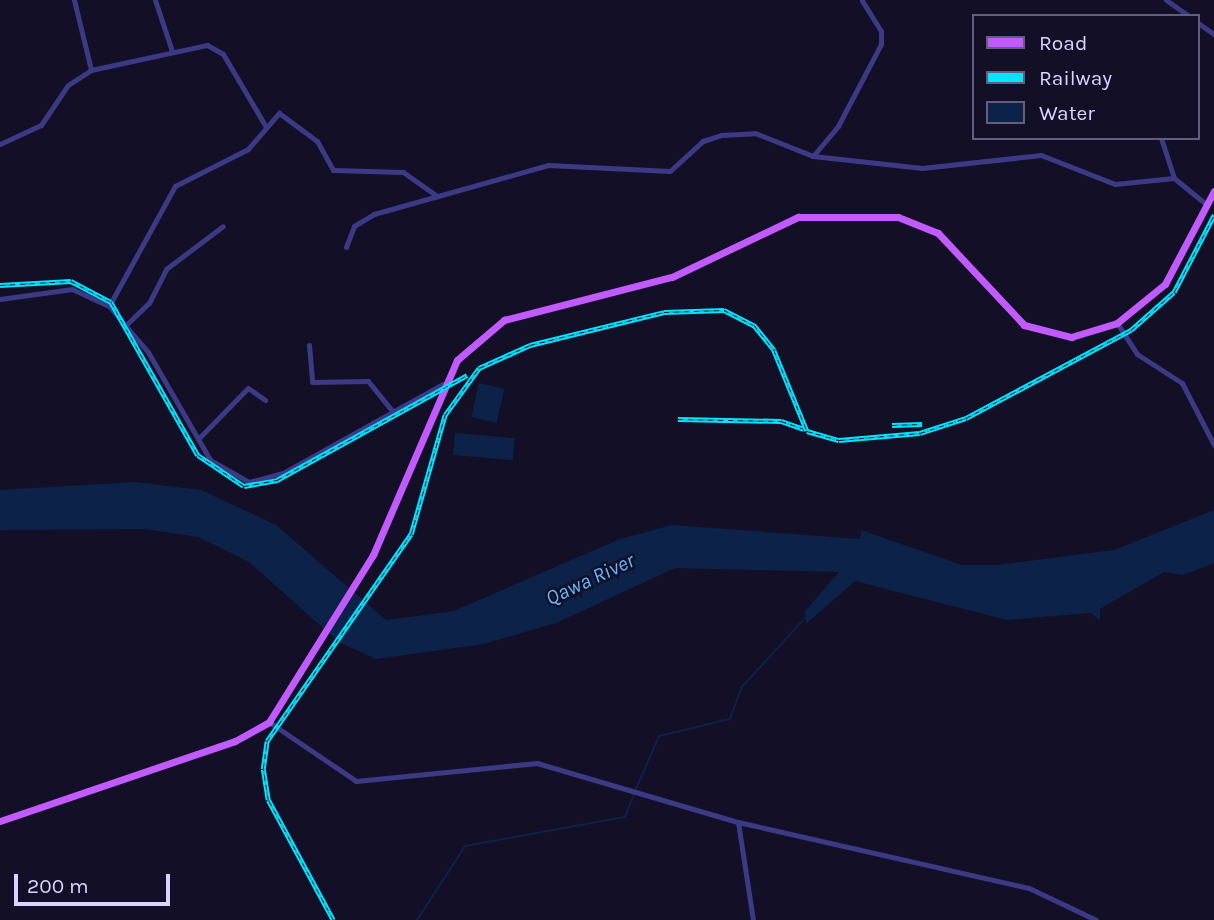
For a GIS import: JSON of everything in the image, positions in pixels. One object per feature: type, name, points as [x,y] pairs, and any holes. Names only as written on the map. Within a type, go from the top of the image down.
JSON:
[{"type":"main road","points":[[0,821],[235,741],[269,722],[355,586],[380,541],[443,384],[466,349],[516,314],[672,277],[798,217],[919,222],[957,249],[1024,325],[1071,337],[1117,323],[1165,284],[1214,191]]},
{"type":"street","points":[[74,0],[91,71]]},
{"type":"street","points":[[155,0],[172,51]]},
{"type":"street","points":[[813,156],[838,126],[881,44],[881,31],[862,0]]},
{"type":"street","points":[[1167,0],[1186,14]]},
{"type":"street","points":[[0,144],[47,121],[62,92],[91,71],[172,51],[216,47],[266,127]]},
{"type":"street","points":[[109,306],[174,186],[240,154],[276,114],[286,114],[317,141],[333,170],[402,172],[437,196]]},
{"type":"street","points":[[346,247],[360,220],[437,196],[548,164],[670,171],[703,141],[721,135],[762,135],[813,156],[943,169],[1028,153],[1115,184],[1174,178]]},
{"type":"street","points":[[1162,140],[1174,178],[1207,205]]},
{"type":"street","points":[[127,324],[149,303],[166,270],[223,226]]},
{"type":"street","points":[[0,299],[72,289],[109,306],[127,324],[220,470],[257,482],[443,384]]},
{"type":"street","points":[[1117,323],[1136,354],[1182,383],[1214,444]]},
{"type":"street","points":[[309,345],[312,382],[368,381],[393,412]]},
{"type":"street","points":[[198,439],[248,388],[265,400]]},
{"type":"street","points":[[269,722],[356,780],[371,783],[522,762],[738,822],[1029,888],[1096,920]]},
{"type":"street","points":[[738,822],[753,920]]},
{"type":"water","points":[[479,383],[504,389],[496,423],[471,417]]},
{"type":"water","points":[[455,433],[515,438],[513,460],[453,455]]},
{"type":"water","name":"Qawa River","points":[[136,482],[201,490],[276,525],[386,620],[454,611],[620,539],[672,525],[860,539],[861,530],[962,565],[997,565],[1114,550],[1214,510],[1214,563],[1183,575],[1164,572],[1100,609],[1100,621],[1091,613],[1007,620],[855,581],[806,624],[805,611],[839,572],[675,568],[556,623],[484,644],[376,659],[339,642],[249,562],[198,537],[145,529],[0,530],[0,490]]},
{"type":"waterway","points":[[636,789],[659,736],[730,719],[741,688],[805,618]]},
{"type":"waterway","points":[[417,920],[465,846],[625,817],[634,795]]},
{"type":"railway","points":[[333,920],[268,800],[263,769],[267,741],[411,534],[445,415],[479,368],[530,345],[664,312],[724,310],[754,325],[774,350],[807,431],[839,440],[920,433],[966,418],[1131,330],[1174,292],[1214,215]]},
{"type":"railway","points":[[0,285],[71,281],[111,302],[198,455],[244,486],[277,480],[467,375]]},
{"type":"railway","points":[[678,419],[781,421],[804,429]]},
{"type":"railway","points":[[892,425],[922,424]]}]
